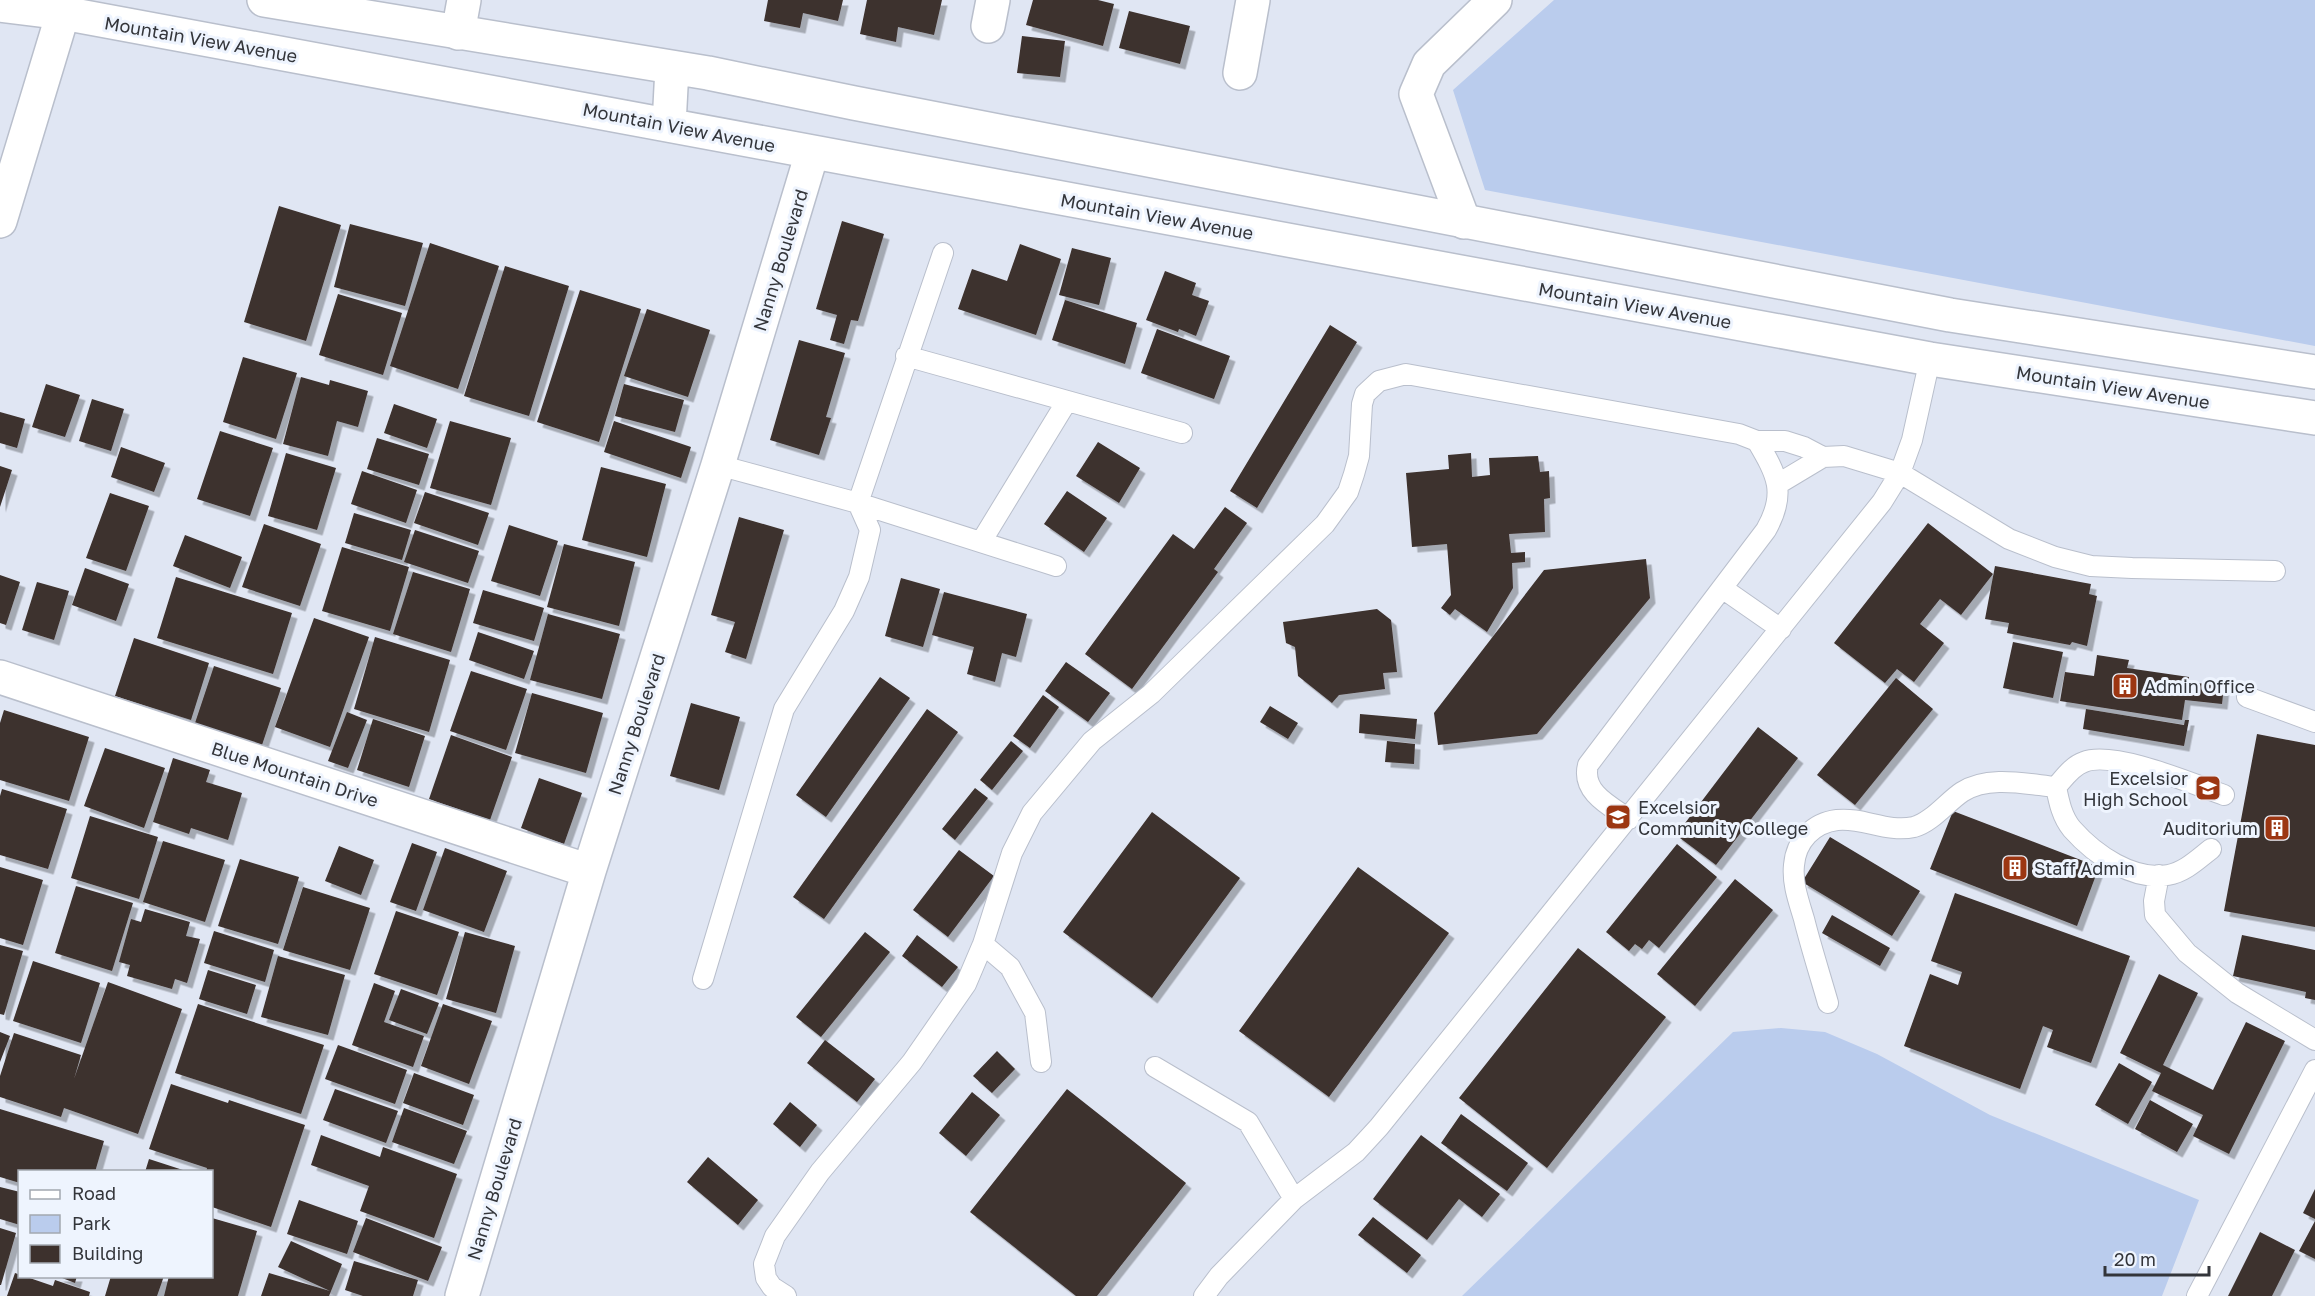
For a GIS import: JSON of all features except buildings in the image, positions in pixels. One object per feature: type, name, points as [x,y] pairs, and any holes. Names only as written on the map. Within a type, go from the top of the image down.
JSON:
[{"type":"main road","points":[[264,0],[708,73],[1950,315],[2315,372]]},
{"type":"main road","points":[[458,33],[464,0]]},
{"type":"main road","points":[[1240,73],[1253,0]]},
{"type":"main road","points":[[1464,222],[1416,94],[1429,64],[1495,0]]},
{"type":"main road","name":"Mountain View Avenue","points":[[0,5],[63,13],[129,13],[812,153],[1930,359],[2315,418]]},
{"type":"main road","points":[[0,221],[63,13]]},
{"type":"main road","points":[[669,124],[672,68]]},
{"type":"main road","name":"Nanny Boulevard","points":[[462,1296],[589,871],[718,465],[812,153]]},
{"type":"main road","name":"Blue Mountain Drive","points":[[0,677],[589,871]]},
{"type":"lane","points":[[704,980],[784,709],[844,612],[860,577],[870,530],[858,503],[943,252]]},
{"type":"lane","points":[[906,356],[1182,433]]},
{"type":"lane","points":[[1204,1296],[1219,1276],[1294,1198],[1356,1152],[1379,1127],[1882,502],[1900,473],[1912,440],[1930,359]]},
{"type":"lane","points":[[786,1296],[772,1287],[766,1278],[764,1264],[774,1236],[820,1172],[912,1062],[966,984],[983,944],[1012,853],[1032,813],[1056,781],[1092,741],[1151,694],[1296,554],[1341,505],[1348,492],[1359,456],[1362,404],[1365,394],[1379,381],[1391,376],[1406,374],[1738,434],[1757,441],[1785,441],[1804,447],[1823,457]]},
{"type":"lane","points":[[981,542],[1067,401]]},
{"type":"lane","points":[[1629,819],[1590,789],[1586,775],[1588,765],[1766,530],[1778,498],[1778,484],[1757,441]]},
{"type":"lane","points":[[1778,484],[1823,457],[1844,456],[1900,473],[2009,539],[2055,557],[2091,566],[2275,571]]},
{"type":"lane","points":[[718,465],[858,503],[1056,566]]},
{"type":"lane","points":[[1722,588],[1780,629]]},
{"type":"lane","points":[[2247,697],[2315,722]]},
{"type":"lane","points":[[2056,787],[2072,769],[2084,761],[2106,759],[2149,768],[2224,795]]},
{"type":"lane","points":[[1828,1003],[1795,888],[1793,866],[1809,831],[1821,822],[1839,819],[1887,828],[1915,827],[1963,791],[1983,783],[2021,783],[2056,787]]},
{"type":"lane","points":[[2056,787],[2061,809],[2072,829],[2100,853],[2126,870],[2146,876],[2169,874],[2184,869],[2211,849]]},
{"type":"lane","points":[[2159,875],[2154,901],[2155,915],[2187,953],[2237,993],[2315,1040]]},
{"type":"lane","points":[[983,944],[1010,967],[1035,1013],[1041,1062]]},
{"type":"lane","points":[[1155,1066],[1248,1122],[1294,1198]]},
{"type":"lane","points":[[2197,1296],[2315,1070]]},
{"type":"green space","points":[[1554,0],[2315,0],[2315,346],[1485,190],[1453,90]]},
{"type":"green space","points":[[1781,1028],[1825,1032],[1877,1054],[1990,1115],[2199,1200],[2162,1296],[1462,1296],[1733,1032]]},
{"type":"place","name":"Admin Office","points":[[2125,686]]},
{"type":"place","name":"Excelsior High School","points":[[2208,788]]},
{"type":"place","name":"Excelsior Community College","points":[[1618,817]]},
{"type":"place","name":"Auditorium","points":[[2277,828]]},
{"type":"place","name":"Staff Admin","points":[[2015,868]]}]
